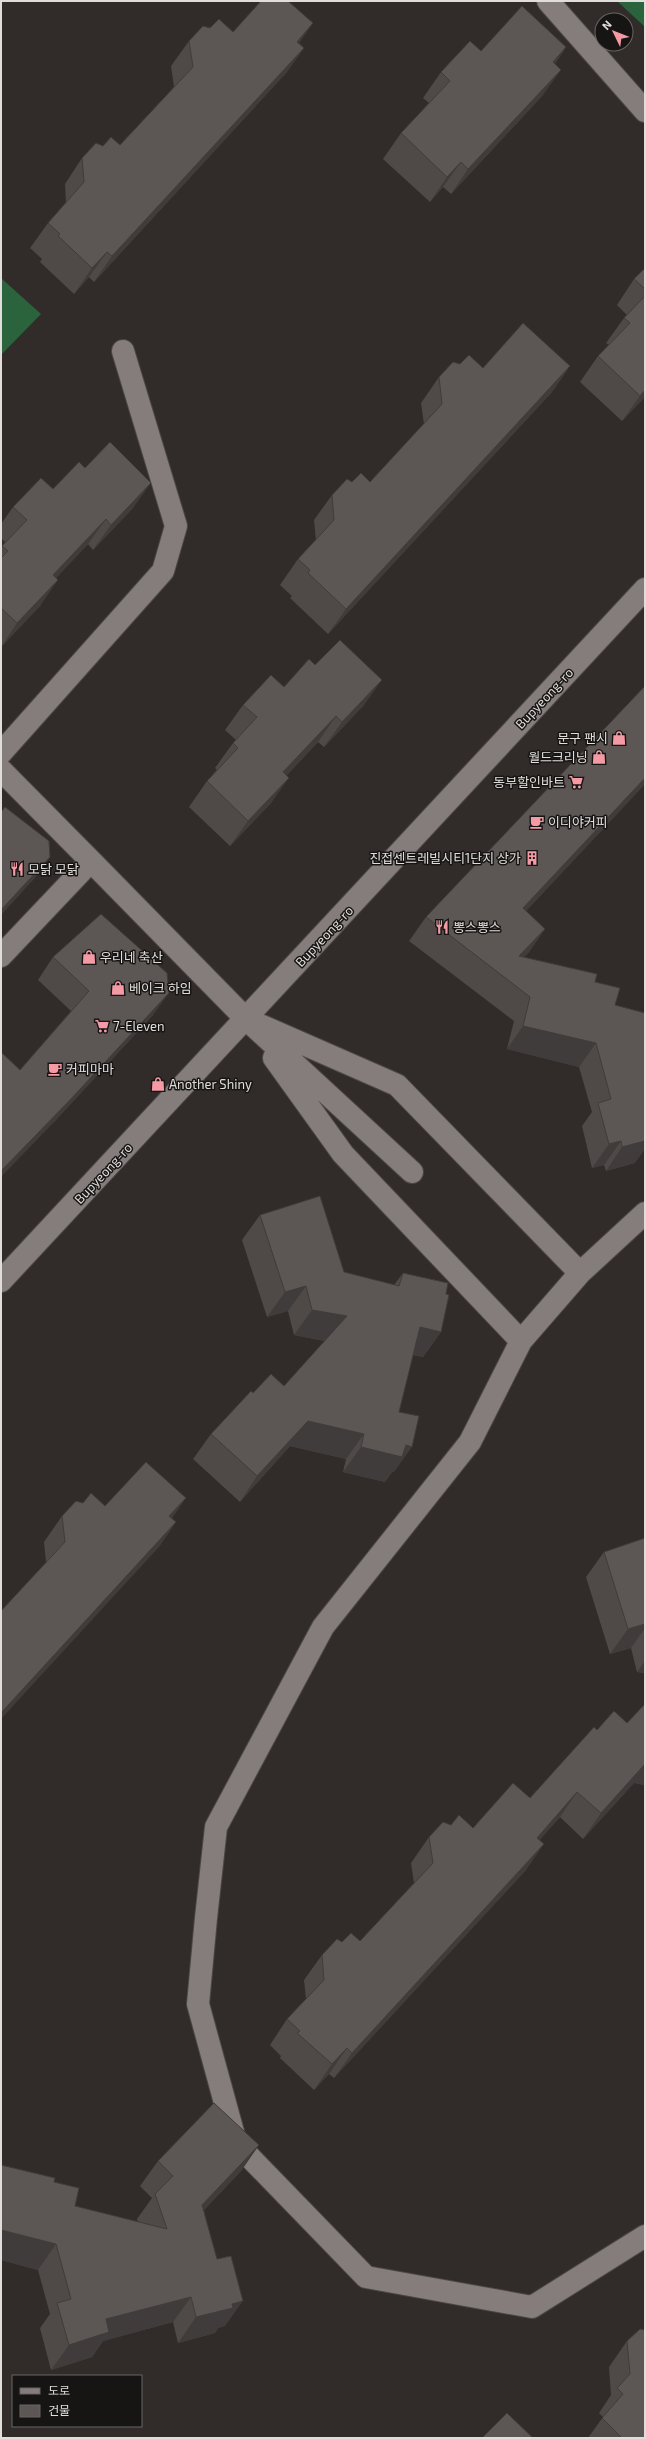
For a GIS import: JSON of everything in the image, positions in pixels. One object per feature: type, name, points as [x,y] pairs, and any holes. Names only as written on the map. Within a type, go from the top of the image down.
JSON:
[{"type":"street","points":[[548,1],[645,111]]},
{"type":"street","points":[[1,753],[162,571],[165,563],[176,526],[123,351]]},
{"type":"street","name":"Bupyeong-ro","points":[[1,1281],[246,1020],[645,589]]},
{"type":"street","points":[[1,770],[246,1020],[412,1172]]},
{"type":"street","points":[[1,956],[91,861]]},
{"type":"street","points":[[246,1020],[397,1085],[580,1273]]},
{"type":"street","points":[[246,1020],[343,1154],[521,1341]]},
{"type":"street","points":[[645,1213],[580,1273],[521,1341],[470,1442],[323,1628],[216,1827],[198,2004],[236,2143],[366,2277],[532,2307],[645,2236]]},
{"type":"green space","points":[[617,1],[645,1],[645,27],[634,17],[634,12],[629,12]]},
{"type":"green space","points":[[1,278],[41,314],[1,355]]},
{"type":"building","points":[[261,1],[288,1],[313,23],[297,42],[304,48],[112,256],[107,252],[92,268],[58,236],[60,234],[48,223],[84,182],[82,158],[96,143],[103,146],[111,137],[120,145],[193,67],[189,41],[203,26],[210,28],[219,19],[233,32]]},
{"type":"building","points":[[522,6],[566,47],[553,62],[561,70],[468,169],[461,162],[447,177],[401,133],[450,81],[441,72],[470,41],[481,51]]},
{"type":"building","points":[[645,268],[645,289],[634,279]]},
{"type":"building","points":[[645,296],[645,390],[640,396],[598,356],[630,323],[624,318]]},
{"type":"building","points":[[523,323],[570,366],[346,609],[308,573],[310,570],[298,559],[334,520],[332,495],[347,479],[352,482],[361,473],[370,482],[442,404],[439,377],[453,362],[460,364],[469,355],[483,368]]},
{"type":"building","points":[[110,442],[151,483],[111,525],[106,519],[53,575],[58,580],[17,623],[1,608],[1,558],[8,551],[2,546],[27,520],[13,507],[41,478],[53,489],[79,462],[85,468]]},
{"type":"building","points":[[340,640],[382,680],[342,722],[336,716],[283,772],[289,778],[248,821],[207,781],[238,748],[233,743],[257,717],[243,705],[271,675],[284,687],[309,659],[315,665]]},
{"type":"building","points":[[645,686],[645,778],[523,908],[545,929],[519,956],[597,974],[595,982],[620,988],[615,1005],[645,1013],[645,1141],[622,1147],[621,1141],[609,1144],[598,1103],[611,1099],[596,1043],[523,1026],[530,997],[426,917]]},
{"type":"building","points":[[5,807],[49,841],[50,857],[1,910],[1,812]]},
{"type":"building","points":[[101,914],[167,973],[169,993],[70,1100],[1,1171],[1,1052],[20,1070],[89,991],[53,957]]},
{"type":"building","points":[[320,1196],[344,1272],[399,1286],[403,1273],[448,1283],[446,1294],[449,1295],[441,1332],[420,1327],[399,1412],[419,1416],[412,1447],[406,1445],[402,1457],[361,1447],[364,1434],[308,1421],[257,1476],[211,1434],[251,1391],[253,1393],[271,1374],[284,1386],[347,1316],[312,1310],[306,1286],[285,1292],[260,1215]]},
{"type":"building","points":[[146,1462],[186,1498],[169,1516],[176,1522],[1,1713],[1,1611],[65,1542],[62,1516],[76,1501],[83,1503],[91,1493],[105,1506]]},
{"type":"building","points":[[645,1538],[645,1624],[628,1629],[604,1552]]},
{"type":"building","points":[[645,1704],[645,1764],[601,1813],[577,1792],[537,1838],[544,1844],[352,2053],[347,2048],[332,2064],[297,2033],[300,2031],[287,2019],[324,1980],[322,1955],[337,1939],[342,1942],[351,1933],[360,1941],[433,1863],[429,1837],[443,1822],[451,1825],[459,1815],[473,1828],[513,1783],[530,1798],[594,1727],[597,1730],[614,1711],[627,1723]]},
{"type":"building","points":[[214,2103],[259,2145],[202,2205],[217,2259],[231,2256],[243,2301],[232,2304],[233,2308],[196,2317],[191,2297],[106,2319],[109,2332],[69,2345],[57,2303],[71,2299],[56,2244],[1,2230],[1,2165],[55,2178],[54,2182],[79,2188],[75,2206],[167,2229],[155,2194],[173,2176],[158,2161]]},
{"type":"building","points":[[640,2329],[645,2330],[645,2438],[622,2438],[602,2418],[623,2394],[617,2388],[630,2374],[627,2341]]},
{"type":"building","points":[[507,2413],[533,2438],[482,2438]]},
{"type":"place","name":"문구 팬시","points":[[619,738]]},
{"type":"place","name":"월드크리닝","points":[[599,757]]},
{"type":"place","name":"동부할인바트","points":[[576,782]]},
{"type":"place","name":"이디야커피","points":[[537,822]]},
{"type":"place","name":"진접센트레빌시티1단지 상가","points":[[532,858]]},
{"type":"place","name":"모닭 모닭","points":[[17,869]]},
{"type":"place","name":"뽕스뽕스","points":[[442,927]]},
{"type":"place","name":"우리네 축산","points":[[89,957]]},
{"type":"place","name":"베이크 하임","points":[[118,988]]},
{"type":"place","name":"7-Eleven","points":[[102,1026]]},
{"type":"place","name":"커피마마","points":[[55,1069]]},
{"type":"place","name":"Another Shiny","points":[[158,1084]]}]
